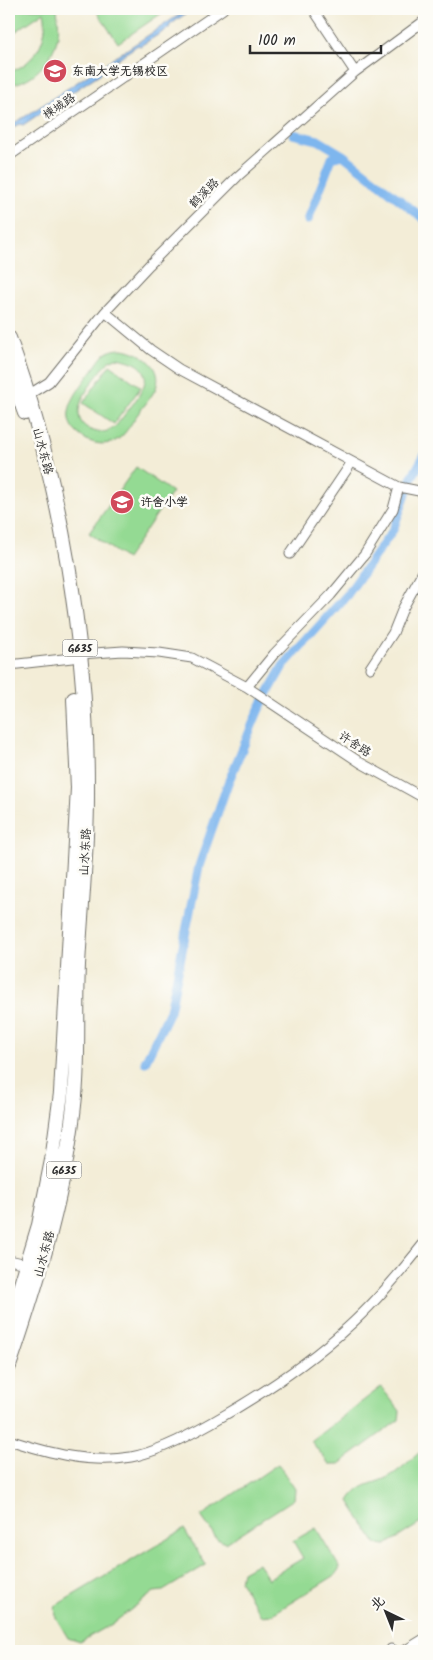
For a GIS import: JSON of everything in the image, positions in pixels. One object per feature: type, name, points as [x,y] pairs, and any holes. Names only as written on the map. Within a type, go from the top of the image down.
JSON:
[{"type":"highway","name":"山水东路","points":[[9,338],[52,522],[76,656],[86,737],[87,798],[78,967],[75,1096],[54,1219],[32,1297],[9,1366]]},
{"type":"highway","name":"山水东路","points":[[9,369],[23,396]]},
{"type":"highway","name":"山水东路","points":[[9,1324],[38,1225],[52,1160],[61,1093],[78,788],[76,656]]},
{"type":"street","name":"楝城路","points":[[9,156],[223,9]]},
{"type":"street","points":[[313,9],[355,72]]},
{"type":"street","name":"鹤溪路","points":[[23,396],[49,382],[105,312],[149,265],[238,177],[355,72],[424,20]]},
{"type":"street","points":[[105,312],[151,350],[179,368],[399,487],[424,492]]},
{"type":"street","points":[[290,554],[352,462]]},
{"type":"street","points":[[250,688],[274,654],[331,595],[365,554],[393,508],[399,487]]},
{"type":"street","points":[[370,668],[393,633],[403,608],[424,570]]},
{"type":"street","name":"许舍路","points":[[9,665],[123,651],[159,653],[192,658],[250,688],[362,764],[424,798]]},
{"type":"street","points":[[9,1440],[43,1451],[85,1459],[132,1456],[179,1441],[229,1413],[287,1376],[348,1328],[398,1276],[424,1243]]},
{"type":"street","points":[[9,1260],[27,1264]]},
{"type":"street","points":[[406,1651],[424,1640]]},
{"type":"green space","points":[[9,9],[57,9],[59,28],[54,48],[39,70],[25,80],[9,85],[9,72],[26,63],[38,49],[45,31],[45,22],[44,12],[9,36]]},
{"type":"green space","points":[[95,9],[168,9],[118,43]]},
{"type":"green space","points":[[123,349],[138,354],[150,362],[155,368],[158,382],[151,397],[121,437],[107,444],[92,442],[76,432],[70,424],[69,416],[73,399],[105,354]],"holes":[[[116,358],[133,362],[142,368],[145,376],[144,386],[139,396],[116,426],[101,432],[91,430],[82,423],[79,415],[80,406],[90,386],[109,361]]]},
{"type":"green space","points":[[110,365],[141,387],[114,424],[83,403]]},
{"type":"green space","points":[[136,467],[172,492],[126,559],[89,533]]},
{"type":"green space","points":[[381,1387],[400,1411],[399,1420],[339,1464],[329,1464],[311,1441]]},
{"type":"green space","points":[[424,1449],[424,1521],[386,1545],[376,1544],[349,1501],[361,1488],[391,1476]]},
{"type":"green space","points":[[278,1464],[295,1489],[294,1499],[226,1543],[217,1539],[201,1516]]},
{"type":"green space","points":[[316,1528],[340,1568],[334,1576],[271,1615],[261,1616],[240,1581],[242,1572],[258,1563],[268,1579],[303,1558],[293,1541]]},
{"type":"green space","points":[[184,1529],[206,1565],[163,1591],[154,1592],[112,1624],[80,1642],[68,1638],[56,1618],[55,1606]]},
{"type":"water","points":[[188,9],[197,9],[191,13],[188,12],[170,25],[169,28],[140,46],[138,45],[71,93],[68,92],[42,109],[42,112],[23,125],[20,124],[9,129],[9,126]]},
{"type":"waterway","points":[[293,134],[318,140],[343,155]]},
{"type":"waterway","points":[[308,220],[332,158],[343,155],[424,219]]},
{"type":"waterway","points":[[145,1062],[170,1011],[199,866],[228,783],[259,709],[283,666],[347,595],[393,530],[411,479],[424,456]]},
{"type":"place","name":"东南大学无锡校区","points":[[55,71]]},
{"type":"place","name":"许舍小学","points":[[122,502]]}]
